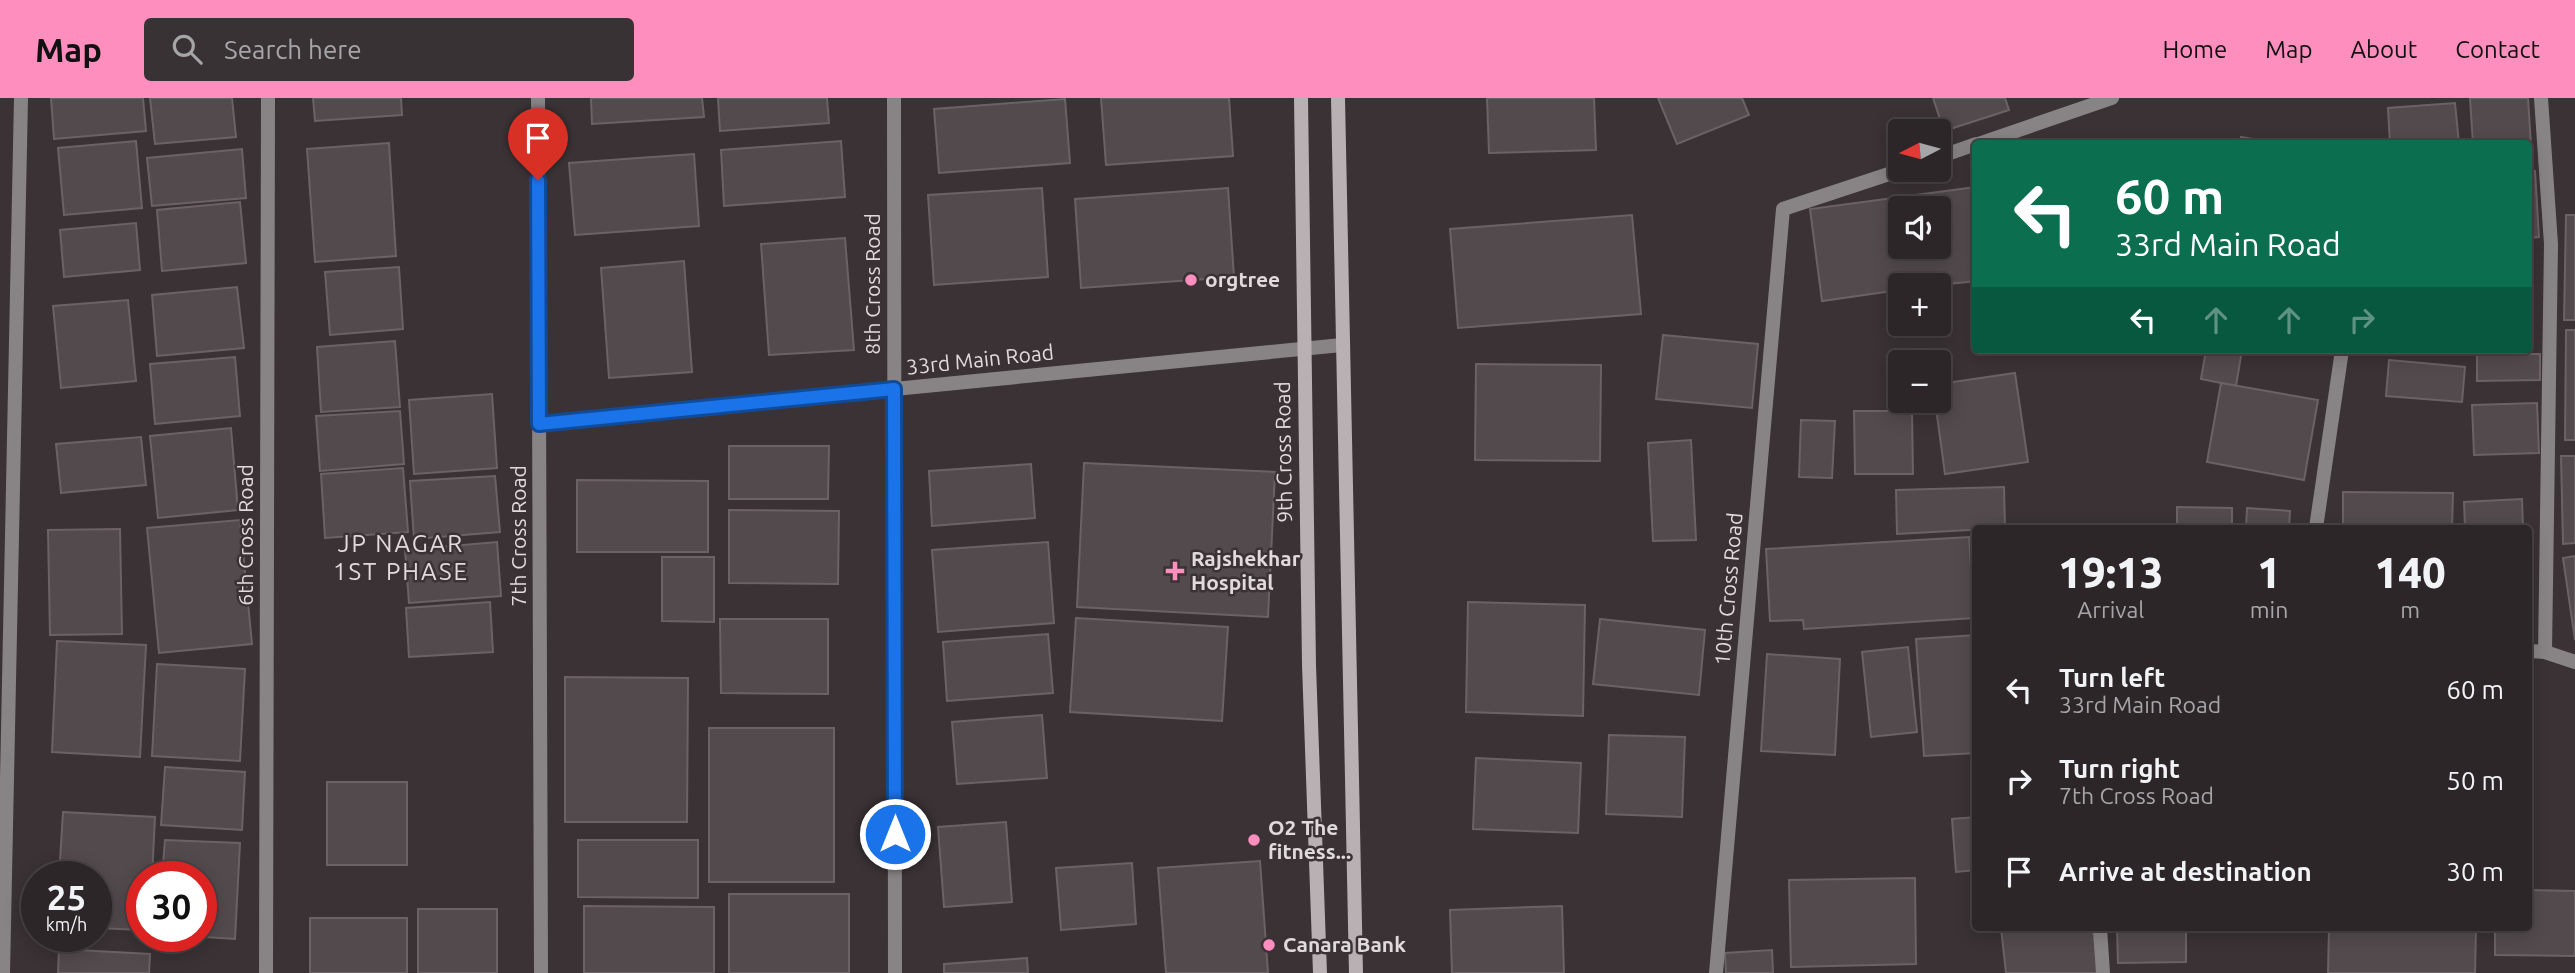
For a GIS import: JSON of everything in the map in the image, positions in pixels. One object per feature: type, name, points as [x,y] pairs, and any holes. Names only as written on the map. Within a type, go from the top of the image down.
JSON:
[{"type":"main road","name":"9th Cross Road","points":[[1301,98],[1309,665],[1320,973]]},
{"type":"main road","points":[[1338,98],[1356,973]]},
{"type":"street","points":[[3,973],[20,98]]},
{"type":"street","name":"6th Cross Road","points":[[266,973],[268,98]]},
{"type":"street","name":"7th Cross Road","points":[[538,98],[541,973]]},
{"type":"street","name":"8th Cross Road","points":[[894,98],[895,973]]},
{"type":"street","points":[[1989,140],[2112,98]]},
{"type":"street","points":[[2541,98],[2552,244],[2545,652]]},
{"type":"street","points":[[1951,153],[1972,146]]},
{"type":"street","name":"10th Cross Road","points":[[1716,973],[1783,209],[1888,174]]},
{"type":"street","name":"33rd Main Road","points":[[539,424],[1342,345]]},
{"type":"street","points":[[2316,525],[2341,354]]},
{"type":"street","points":[[2532,651],[2545,652],[2575,662]]},
{"type":"street","points":[[2100,931],[2103,973]]},
{"type":"building","points":[[51,98],[143,98],[146,131],[54,139]]},
{"type":"building","points":[[150,98],[232,98],[236,137],[155,144]]},
{"type":"building","points":[[313,98],[401,98],[402,115],[315,121]]},
{"type":"building","points":[[591,98],[702,98],[704,117],[592,124]]},
{"type":"building","points":[[718,98],[827,98],[829,123],[720,131]]},
{"type":"building","points":[[1101,98],[1229,98],[1233,156],[1106,165]]},
{"type":"building","points":[[1487,98],[1594,98],[1596,150],[1489,153]]},
{"type":"building","points":[[1658,98],[1742,98],[1749,115],[1677,144]]},
{"type":"building","points":[[1933,98],[2005,98],[2009,110],[1951,129],[1951,119],[1940,119]]},
{"type":"building","points":[[2470,98],[2528,98],[2531,140],[2473,140]]},
{"type":"building","points":[[1065,99],[1070,163],[939,173],[934,109]]},
{"type":"building","points":[[2455,103],[2459,140],[2390,140],[2388,108]]},
{"type":"building","points":[[136,141],[142,208],[64,215],[58,148]]},
{"type":"building","points":[[841,141],[845,197],[724,206],[721,150]]},
{"type":"building","points":[[389,143],[396,256],[315,262],[307,149]]},
{"type":"building","points":[[242,149],[246,198],[152,206],[147,158]]},
{"type":"building","points":[[694,154],[699,226],[575,235],[569,163]]},
{"type":"building","points":[[2532,171],[2535,171],[2539,237],[2532,238]]},
{"type":"building","points":[[1042,188],[1048,277],[934,285],[928,195]]},
{"type":"building","points":[[1228,188],[1234,277],[1081,288],[1075,199]]},
{"type":"building","points":[[1972,188],[1972,281],[1951,284],[1951,273],[1888,273],[1888,292],[1822,301],[1810,209],[1888,199],[1888,259],[1951,259],[1951,196],[1908,196]]},
{"type":"building","points":[[240,202],[246,263],[162,271],[157,210]]},
{"type":"building","points":[[1632,215],[1641,314],[1458,328],[1450,229]]},
{"type":"building","points":[[2566,215],[2575,215],[2575,320],[2564,320]]},
{"type":"building","points":[[136,223],[140,270],[64,277],[60,230]]},
{"type":"building","points":[[845,238],[854,350],[769,355],[761,244]]},
{"type":"building","points":[[684,261],[692,372],[609,378],[601,268]]},
{"type":"building","points":[[399,267],[403,329],[330,335],[325,272]]},
{"type":"building","points":[[237,287],[244,348],[157,356],[152,295]]},
{"type":"building","points":[[128,300],[136,381],[61,388],[53,306]]},
{"type":"building","points":[[2566,330],[2575,330],[2575,440],[2565,440]]},
{"type":"building","points":[[1663,335],[1758,344],[1752,408],[1656,399]]},
{"type":"building","points":[[395,341],[400,407],[321,412],[317,347]]},
{"type":"building","points":[[2205,354],[2241,354],[2236,386],[2201,379]]},
{"type":"building","points":[[2477,354],[2540,354],[2540,380],[2477,381]]},
{"type":"building","points":[[235,357],[240,416],[155,424],[150,364]]},
{"type":"building","points":[[2389,360],[2465,367],[2462,402],[2386,396]]},
{"type":"building","points":[[1476,364],[1601,365],[1600,461],[1475,460]]},
{"type":"building","points":[[2015,373],[2028,462],[1945,474],[1937,413],[1951,413],[1951,382]]},
{"type":"building","points":[[2221,383],[2318,400],[2304,480],[2207,462]]},
{"type":"building","points":[[492,394],[497,468],[414,474],[409,400]]},
{"type":"building","points":[[2537,403],[2539,453],[2474,455],[2472,405]]},
{"type":"building","points":[[400,411],[404,464],[320,471],[316,416]]},
{"type":"building","points":[[1854,411],[1912,413],[1913,474],[1855,474]]},
{"type":"building","points":[[1801,420],[1835,421],[1832,478],[1799,477]]},
{"type":"building","points":[[231,428],[238,510],[158,518],[150,436]]},
{"type":"building","points":[[141,437],[146,485],[61,493],[56,444]]},
{"type":"building","points":[[1691,440],[1696,540],[1653,541],[1648,443]]},
{"type":"building","points":[[729,446],[829,446],[828,499],[729,499]]},
{"type":"building","points":[[2561,456],[2575,456],[2575,543],[2563,544]]},
{"type":"building","points":[[1084,463],[1275,472],[1268,617],[1077,607]]},
{"type":"building","points":[[1031,464],[1035,518],[932,526],[929,471]]},
{"type":"building","points":[[403,468],[408,532],[325,538],[321,474]]},
{"type":"building","points":[[495,476],[500,532],[414,539],[410,481]]},
{"type":"building","points":[[577,480],[708,481],[708,552],[577,552]]},
{"type":"building","points":[[2004,487],[2005,525],[1972,525],[1972,530],[1897,534],[1896,490]]},
{"type":"building","points":[[2343,492],[2453,493],[2452,525],[2343,525]]},
{"type":"building","points":[[2522,499],[2523,525],[2465,525],[2464,502]]},
{"type":"building","points":[[2177,507],[2232,508],[2232,525],[2177,525]]},
{"type":"building","points":[[2247,508],[2290,511],[2289,525],[2246,525]]},
{"type":"building","points":[[729,510],[839,511],[838,584],[729,583]]},
{"type":"building","points":[[240,520],[252,644],[159,653],[147,528]]},
{"type":"building","points":[[120,529],[122,634],[50,635],[48,530]]},
{"type":"building","points":[[1969,537],[1972,618],[1804,629],[1803,620],[1770,621],[1766,549]]},
{"type":"building","points":[[497,542],[501,596],[409,603],[405,550]]},
{"type":"building","points":[[1048,542],[1054,623],[938,632],[932,550]]},
{"type":"building","points":[[2575,556],[2575,640],[2563,558]]},
{"type":"building","points":[[662,557],[714,557],[714,622],[662,621]]},
{"type":"building","points":[[490,602],[493,652],[409,657],[406,608]]},
{"type":"building","points":[[1468,602],[1585,605],[1583,716],[1466,712]]},
{"type":"building","points":[[1076,618],[1228,627],[1222,721],[1070,712]]},
{"type":"building","points":[[720,619],[828,619],[828,694],[721,693]]},
{"type":"building","points":[[1600,619],[1705,630],[1699,695],[1593,684]]},
{"type":"building","points":[[1048,634],[1053,693],[947,701],[943,642]]},
{"type":"building","points":[[1972,635],[1972,753],[1924,756],[1916,639]]},
{"type":"building","points":[[57,641],[146,645],[140,757],[52,752]]},
{"type":"building","points":[[1908,647],[1917,732],[1871,737],[1862,652]]},
{"type":"building","points":[[1767,654],[1840,659],[1835,755],[1761,751]]},
{"type":"building","points":[[157,664],[245,669],[240,761],[152,756]]},
{"type":"building","points":[[565,677],[688,678],[687,822],[565,822]]},
{"type":"building","points":[[1042,715],[1047,778],[957,784],[952,722]]},
{"type":"building","points":[[709,728],[834,728],[834,882],[709,882]]},
{"type":"building","points":[[1609,735],[1685,737],[1682,817],[1606,814]]},
{"type":"building","points":[[1476,758],[1581,763],[1578,833],[1473,829]]},
{"type":"building","points":[[165,767],[245,772],[242,830],[161,825]]},
{"type":"building","points":[[327,782],[407,782],[407,865],[327,865]]},
{"type":"building","points":[[63,812],[155,817],[153,861],[126,861],[126,929],[112,929],[112,861],[60,861]]},
{"type":"building","points":[[1972,817],[1972,870],[1956,872],[1952,819]]},
{"type":"building","points":[[1006,822],[1012,902],[944,907],[938,827]]},
{"type":"building","points":[[165,840],[240,843],[235,939],[217,938],[217,861],[163,861]]},
{"type":"building","points":[[578,840],[698,840],[698,898],[578,897]]},
{"type":"building","points":[[1260,861],[1268,973],[1166,973],[1158,868]]},
{"type":"building","points":[[1132,863],[1136,924],[1061,930],[1056,868]]},
{"type":"building","points":[[1915,878],[1916,964],[1791,967],[1789,880]]},
{"type":"building","points":[[2532,890],[2575,891],[2575,956],[2495,955],[2495,931],[2532,931]]},
{"type":"building","points":[[729,894],[849,894],[849,973],[729,973]]},
{"type":"building","points":[[584,906],[714,907],[714,973],[584,973]]},
{"type":"building","points":[[1562,906],[1564,973],[1452,973],[1450,910]]},
{"type":"building","points":[[418,909],[497,909],[497,973],[418,973]]},
{"type":"building","points":[[310,918],[407,918],[407,973],[310,973]]},
{"type":"building","points":[[2001,931],[2093,931],[2098,973],[2006,973]]},
{"type":"building","points":[[2117,931],[2186,931],[2186,962],[2118,963]]},
{"type":"building","points":[[2329,931],[2476,931],[2475,973],[2328,973]]},
{"type":"building","points":[[1772,950],[1773,973],[1726,973],[1725,953]]},
{"type":"building","points":[[59,952],[150,954],[149,973],[58,973]]},
{"type":"building","points":[[1027,958],[1028,973],[944,973],[944,964]]},
{"type":"place","name":"orgtree","points":[[1191,280]]},
{"type":"place","name":"Rajshekhar Hospital","points":[[1175,571]]},
{"type":"place","name":"O2 The fitness...","points":[[1254,840]]},
{"type":"place","name":"Canara Bank","points":[[1269,945]]},
{"type":"district","name":"JP NAGAR 1ST PHASE","points":[[401,558]]},
{"type":"route","points":[[538,180],[539,424],[894,389],[895,834]]}]
